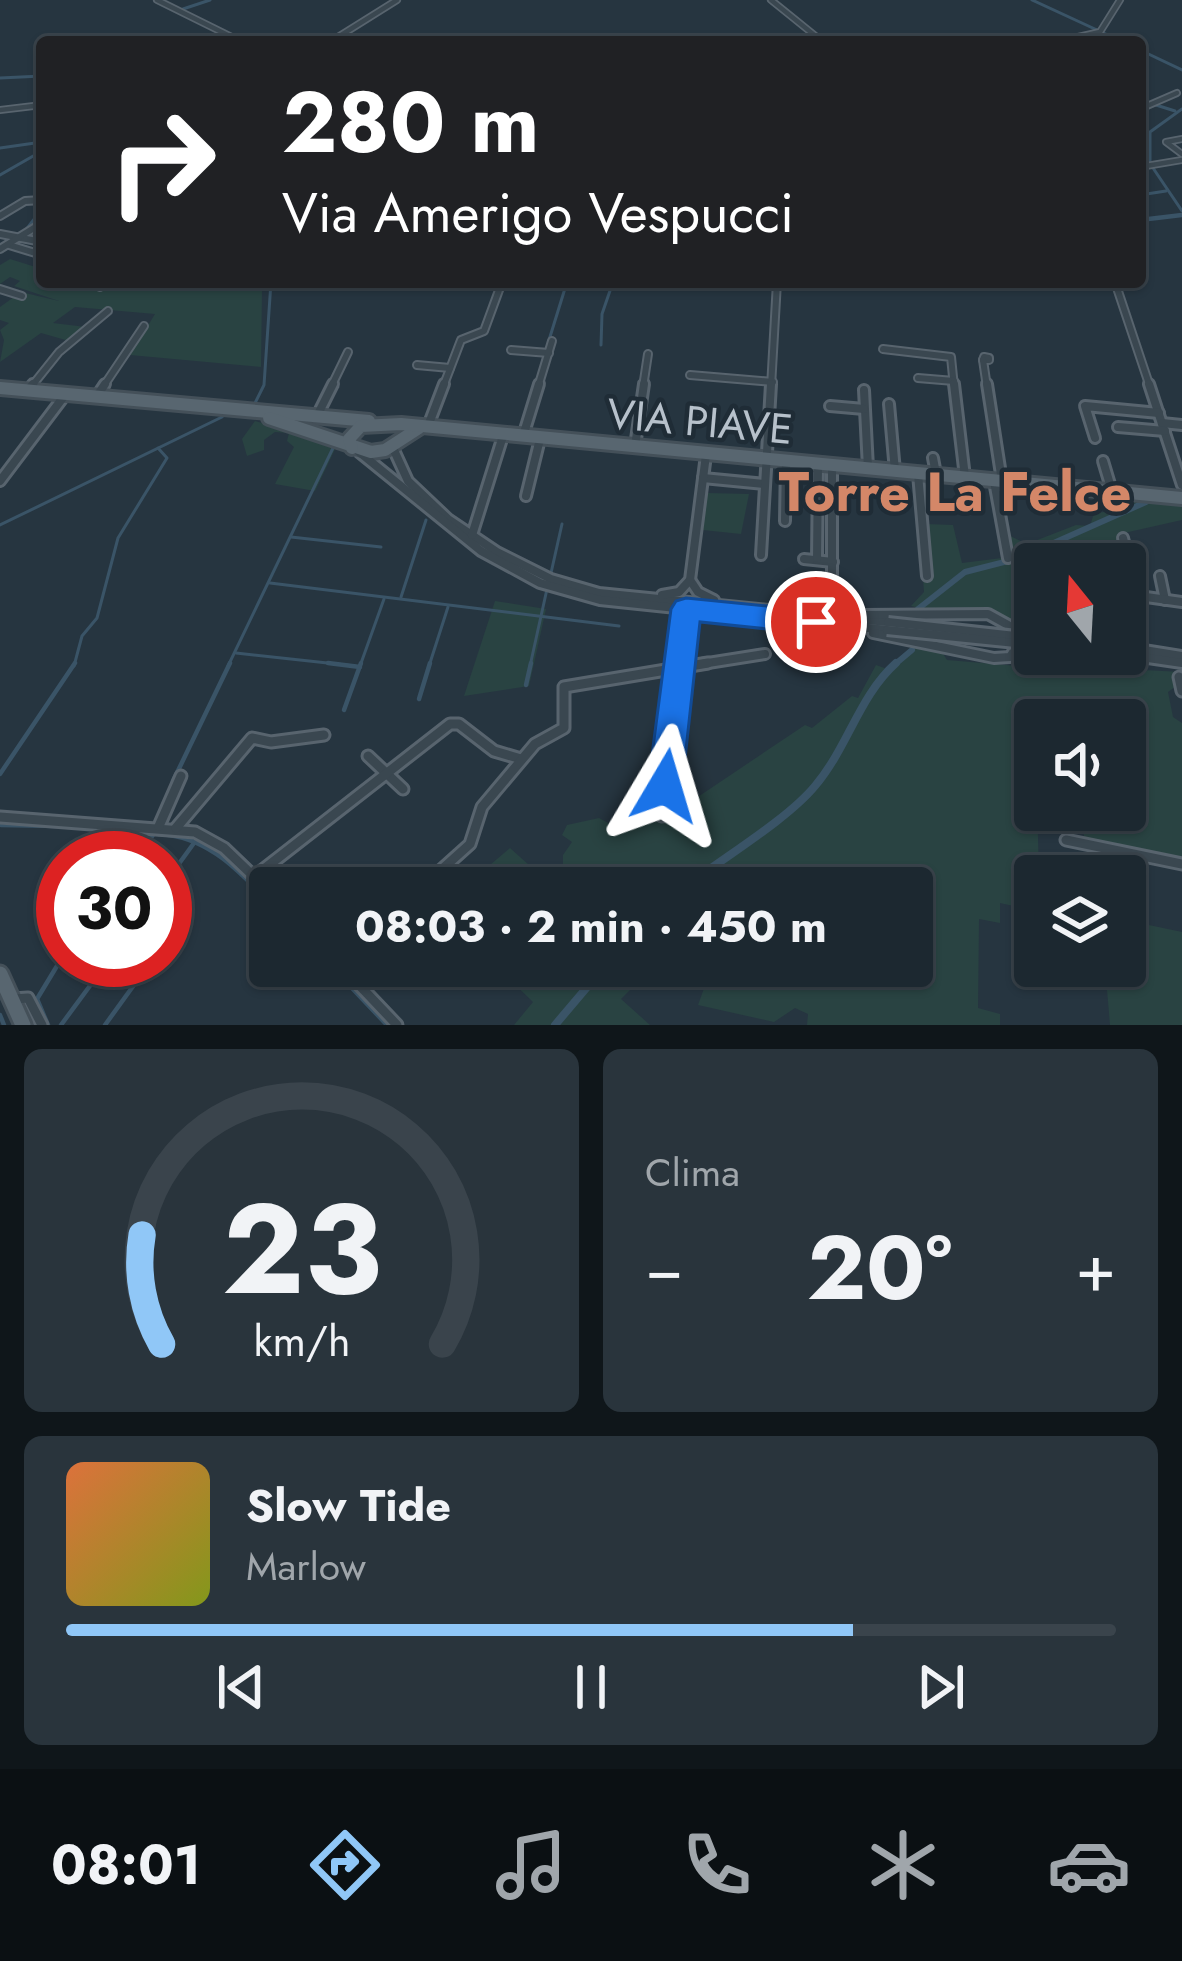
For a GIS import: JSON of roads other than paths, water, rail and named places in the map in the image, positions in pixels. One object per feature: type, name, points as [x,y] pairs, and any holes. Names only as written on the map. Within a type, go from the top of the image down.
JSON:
[{"type":"main road","name":"VIA PIAVE","points":[[0,388],[1182,498]]},
{"type":"main road","name":"VIA PIAVE","points":[[131,400],[270,418],[316,430],[355,449],[378,452],[408,430],[427,428]]},
{"type":"main road","points":[[355,449],[351,434],[379,424],[391,428],[394,441]]},
{"type":"main road","points":[[0,974],[23,1025]]},
{"type":"street","points":[[157,0],[230,36]]},
{"type":"street","points":[[340,36],[398,0]]},
{"type":"street","points":[[771,0],[816,36]]},
{"type":"street","points":[[1083,36],[1101,32],[1120,0]]},
{"type":"street","points":[[1146,106],[1177,93]]},
{"type":"street","points":[[0,110],[36,106]]},
{"type":"street","points":[[1182,139],[1166,143],[1182,157]]},
{"type":"street","points":[[1146,165],[1182,157]]},
{"type":"street","points":[[0,216],[36,200]]},
{"type":"street","points":[[4,247],[36,227]]},
{"type":"street","points":[[0,234],[36,240]]},
{"type":"street","points":[[4,247],[36,254]]},
{"type":"street","points":[[427,428],[461,340],[484,331],[500,288]]},
{"type":"street","points":[[761,555],[777,288]]},
{"type":"street","points":[[1117,288],[1182,485]]},
{"type":"street","points":[[0,289],[18,294],[0,303]]},
{"type":"street","points":[[28,391],[59,352],[108,311]]},
{"type":"street","points":[[96,397],[144,326]]},
{"type":"street","points":[[522,437],[545,353],[553,341]]},
{"type":"street","points":[[883,349],[948,355],[965,478]]},
{"type":"street","points":[[511,350],[545,353]]},
{"type":"street","points":[[317,416],[348,352]]},
{"type":"street","points":[[635,448],[648,354]]},
{"type":"street","points":[[990,360],[1008,557]]},
{"type":"street","points":[[416,364],[450,368]]},
{"type":"street","points":[[690,375],[773,382]]},
{"type":"street","points":[[918,378],[954,381]]},
{"type":"street","points":[[864,390],[868,470]]},
{"type":"street","points":[[0,481],[65,394]]},
{"type":"street","points":[[889,404],[895,472]]},
{"type":"street","points":[[830,406],[864,409]]},
{"type":"street","points":[[1095,438],[1085,406],[1182,424]]},
{"type":"street","points":[[1118,427],[1162,422]]},
{"type":"street","points":[[472,535],[503,436]]},
{"type":"street","points":[[526,496],[540,439]]},
{"type":"street","points":[[394,441],[392,459],[401,477],[472,535],[536,574],[578,588],[1014,639]]},
{"type":"street","points":[[355,449],[464,538],[519,574],[578,596],[887,626]]},
{"type":"street","points":[[630,596],[674,594],[690,580],[706,454]]},
{"type":"street","points":[[933,458],[936,476]]},
{"type":"street","points":[[1103,461],[1112,492]]},
{"type":"street","points":[[785,520],[786,462]]},
{"type":"street","points":[[817,560],[825,466]]},
{"type":"street","points":[[794,612],[816,609],[832,599],[825,466]]},
{"type":"street","points":[[918,474],[927,576]]},
{"type":"street","points":[[704,478],[765,484]]},
{"type":"street","points":[[1123,538],[1124,543]]},
{"type":"street","points":[[804,559],[832,562]]},
{"type":"street","points":[[1160,575],[1165,600]]},
{"type":"street","points":[[690,580],[702,596],[739,607]]},
{"type":"street","points":[[1146,597],[1182,602]]},
{"type":"street","points":[[662,816],[686,609]]},
{"type":"street","points":[[821,615],[988,614],[1008,625],[1017,646],[1010,657],[994,658],[842,625]]},
{"type":"street","points":[[444,867],[470,844],[480,811],[536,742],[564,728],[564,687],[765,654]]},
{"type":"street","points":[[1146,654],[1182,659]]},
{"type":"street","points":[[1179,677],[1182,691]]},
{"type":"street","points":[[267,867],[454,723],[494,751],[523,759]]},
{"type":"street","points":[[176,828],[189,806],[252,738],[273,742],[324,735]]},
{"type":"street","points":[[368,756],[404,789]]},
{"type":"street","points":[[159,826],[181,776]]},
{"type":"street","points":[[0,817],[176,828],[212,839],[249,871]]},
{"type":"street","points":[[1066,840],[1182,864]]},
{"type":"street","points":[[361,987],[397,1025]]},
{"type":"street","points":[[11,999],[28,998],[42,1025]]},
{"type":"waterway","points":[[183,9],[210,0]]},
{"type":"waterway","points":[[1032,0],[1110,36]]},
{"type":"waterway","points":[[1146,53],[1182,70]]},
{"type":"waterway","points":[[0,78],[36,76]]},
{"type":"waterway","points":[[1156,105],[1175,111]]},
{"type":"waterway","points":[[1150,162],[1150,132],[1182,109]]},
{"type":"waterway","points":[[0,148],[36,143]]},
{"type":"waterway","points":[[0,175],[36,154]]},
{"type":"waterway","points":[[1153,168],[1182,211]]},
{"type":"waterway","points":[[1146,194],[1166,191]]},
{"type":"waterway","points":[[1146,219],[1182,215]]},
{"type":"waterway","points":[[25,231],[36,217]]},
{"type":"waterway","points":[[253,407],[264,385],[271,288]]},
{"type":"waterway","points":[[549,340],[565,288]]},
{"type":"waterway","points":[[601,345],[602,314],[611,288]]},
{"type":"waterway","points":[[158,448],[222,417]]},
{"type":"waterway","points":[[0,525],[158,448]]},
{"type":"waterway","points":[[75,663],[82,636],[97,618],[118,538],[167,458],[158,448]]},
{"type":"waterway","points":[[228,666],[333,448]]},
{"type":"waterway","points":[[918,609],[965,572],[1020,558],[1146,502]]},
{"type":"waterway","points":[[401,597],[426,520]]},
{"type":"waterway","points":[[551,573],[562,524]]},
{"type":"waterway","points":[[291,537],[381,547]]},
{"type":"waterway","points":[[270,583],[541,616]]},
{"type":"waterway","points":[[541,616],[547,589]]},
{"type":"waterway","points":[[360,666],[384,599]]},
{"type":"waterway","points":[[429,666],[448,607]]},
{"type":"waterway","points":[[530,666],[541,616]]},
{"type":"waterway","points":[[541,616],[619,626]]},
{"type":"waterway","points":[[893,666],[912,650]]},
{"type":"waterway","points":[[236,653],[331,663]]},
{"type":"waterway","points":[[0,774],[75,663]]},
{"type":"waterway","points":[[173,781],[230,663]]},
{"type":"waterway","points":[[331,663],[355,666]]},
{"type":"waterway","points":[[331,663],[360,667]]},
{"type":"waterway","points":[[360,667],[361,663]]},
{"type":"waterway","points":[[419,699],[430,663]]},
{"type":"waterway","points":[[526,685],[531,663]]},
{"type":"waterway","points":[[893,666],[896,663]]},
{"type":"waterway","points":[[713,867],[771,826],[815,786],[872,691],[893,666]]},
{"type":"waterway","points":[[344,710],[360,667]]},
{"type":"waterway","points":[[1,825],[58,826]]},
{"type":"waterway","points":[[192,841],[225,860],[249,882]]},
{"type":"waterway","points":[[44,987],[37,999],[48,1025]]},
{"type":"waterway","points":[[61,1025],[89,987]]},
{"type":"waterway","points":[[105,1025],[132,987]]},
{"type":"waterway","points":[[351,987],[387,1025]]},
{"type":"waterway","points":[[555,1025],[587,987]]},
{"type":"waterway","points":[[0,1015],[4,1025]]},
{"type":"district","name":"Torre La Felce","points":[[955,492]]}]
